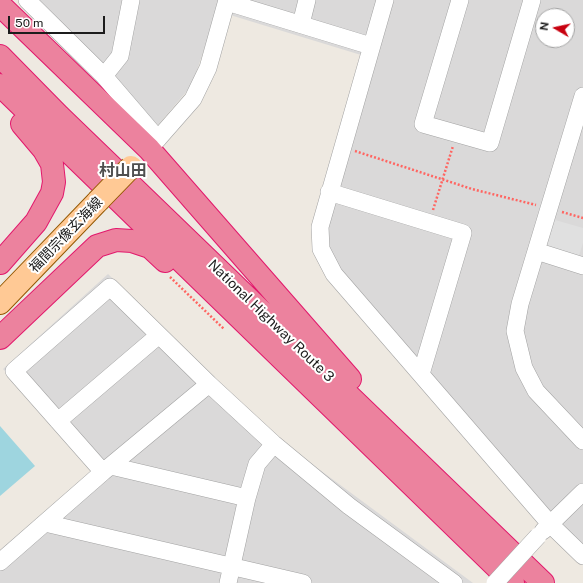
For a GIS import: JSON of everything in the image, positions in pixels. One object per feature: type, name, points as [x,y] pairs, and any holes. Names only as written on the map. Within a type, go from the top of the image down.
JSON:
[{"type":"highway","points":[[0,5],[153,144],[448,491]]},
{"type":"highway","name":"National Highway Route 3","points":[[0,56],[70,127],[543,583]]},
{"type":"highway","name":"National Highway Route 3","points":[[0,85],[513,583]]},
{"type":"highway","points":[[0,98],[44,150],[52,164],[54,182],[49,200],[36,222],[0,263]]},
{"type":"highway","points":[[0,338],[97,246],[116,240],[132,241],[150,247],[248,340],[298,374]]},
{"type":"main road","name":"福間宗像玄海線","points":[[0,303],[153,144]]},
{"type":"street","points":[[104,76],[120,56],[131,0]]},
{"type":"street","points":[[300,24],[307,0]]},
{"type":"street","points":[[385,0],[320,227],[321,249],[334,274],[551,524],[583,556]]},
{"type":"street","points":[[460,0],[423,124],[490,143],[532,0]]},
{"type":"street","points":[[37,4],[104,76],[153,144],[193,99],[208,68],[227,1],[371,46]]},
{"type":"street","points":[[583,96],[520,304],[515,331],[518,351],[524,368],[536,391],[583,441]]},
{"type":"street","points":[[329,192],[463,233],[421,374]]},
{"type":"street","points":[[536,251],[583,266]]},
{"type":"street","points":[[247,498],[107,469],[58,421],[14,370],[110,287],[209,384],[274,444],[349,506],[454,583]]},
{"type":"street","points":[[58,421],[159,335]]},
{"type":"street","points":[[0,562],[107,469],[209,384]]},
{"type":"street","points":[[230,575],[247,498],[257,464],[274,444]]},
{"type":"street","points":[[495,583],[538,536],[583,492]]},
{"type":"street","points":[[45,523],[230,575],[302,583]]},
{"type":"path","points":[[430,222],[456,133]]},
{"type":"path","points":[[342,148],[498,196],[583,218]]},
{"type":"shaded area","points":[[35,0],[583,0],[583,565],[553,535],[321,266],[361,55],[217,11],[192,85],[158,125]]},
{"type":"shaded area","points":[[555,220],[583,228],[583,243],[578,259],[546,249]]},
{"type":"shaded area","points":[[108,274],[278,439],[473,583],[0,583],[0,554],[96,468],[3,369]]},
{"type":"water","points":[[0,426],[35,466],[0,496]]},
{"type":"district","name":"村山田","points":[[123,171]]}]
